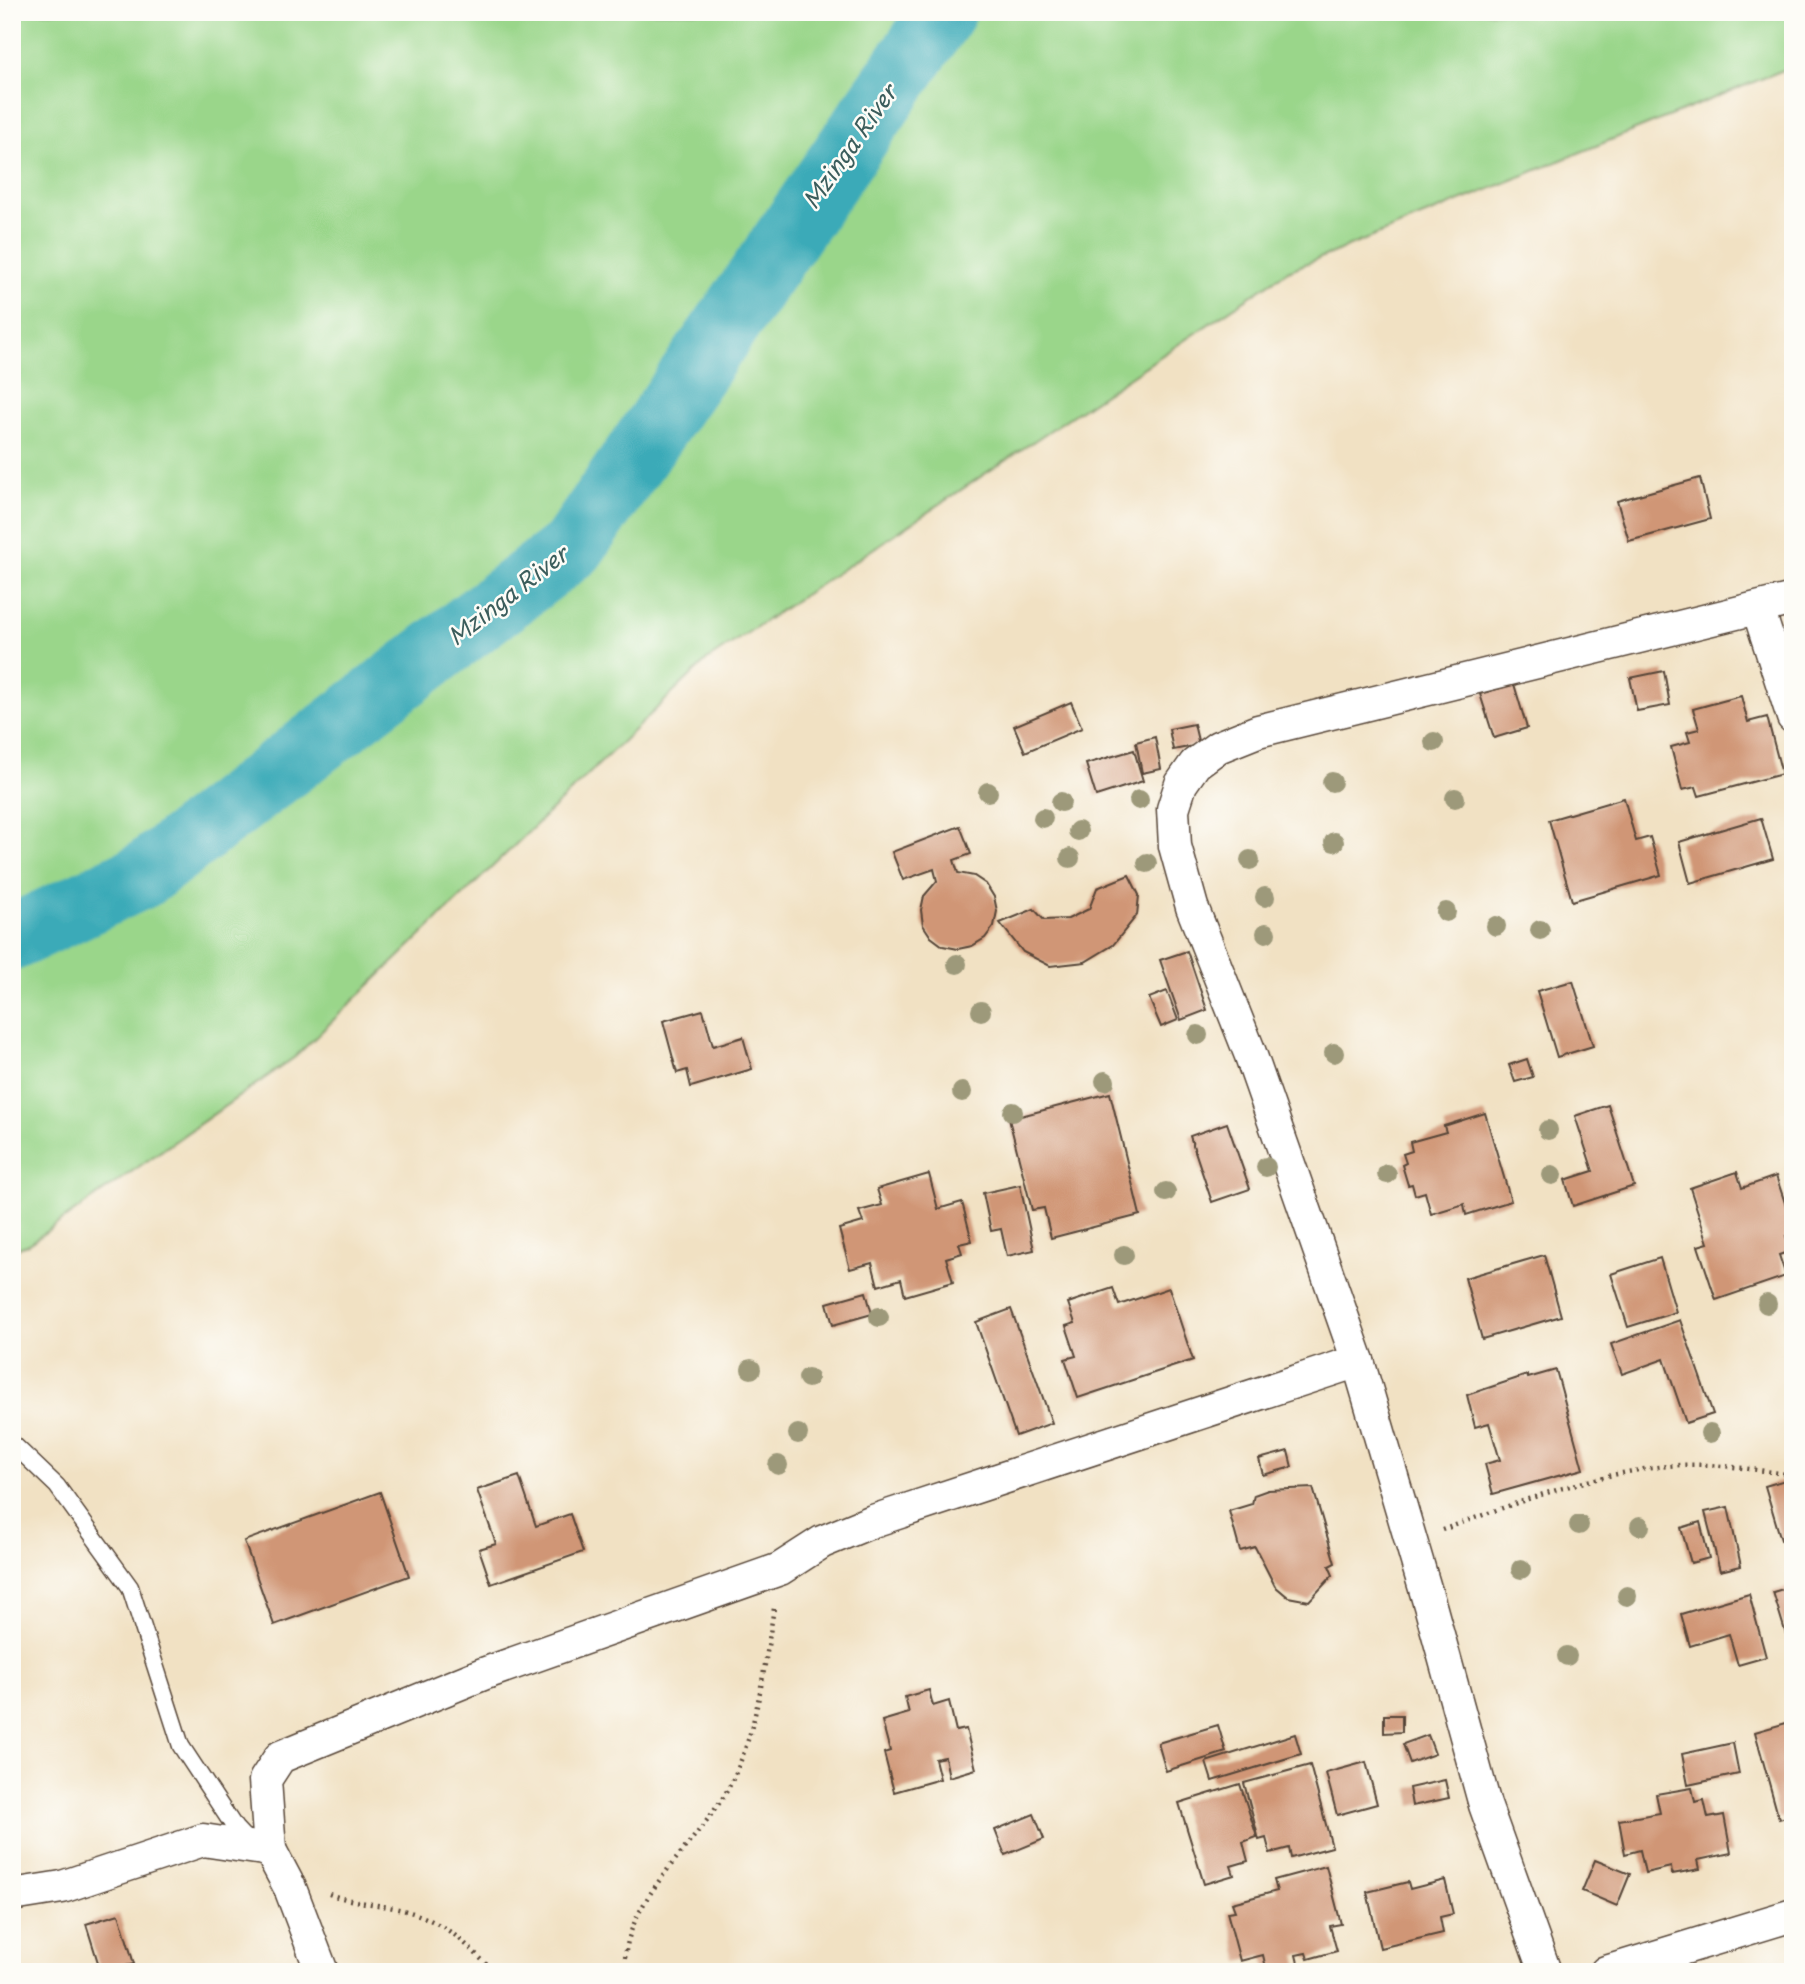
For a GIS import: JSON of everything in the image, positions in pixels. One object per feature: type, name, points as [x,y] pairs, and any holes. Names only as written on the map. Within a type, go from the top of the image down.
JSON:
[{"type":"street","points":[[1545,1972],[1485,1805],[1357,1361],[1250,1053],[1192,906],[1173,825],[1173,809],[1181,784],[1195,764],[1218,747],[1258,731],[1793,599]]},
{"type":"street","points":[[1758,609],[1793,717]]},
{"type":"street","points":[[262,1850],[265,1780],[280,1757],[483,1674],[780,1569],[822,1542],[873,1521],[1357,1361]]},
{"type":"street","points":[[12,1895],[62,1887],[203,1840],[232,1842],[262,1850],[290,1888],[322,1972]]},
{"type":"street","points":[[1606,1972],[1793,1915]]},
{"type":"lane","points":[[12,1443],[57,1486],[130,1587],[181,1746],[235,1828],[262,1850]]},
{"type":"path","points":[[1411,1541],[1533,1497],[1640,1470],[1682,1465],[1793,1475]]},
{"type":"path","points":[[625,1972],[624,1952],[631,1930],[657,1886],[727,1791],[744,1753],[759,1697],[780,1569]]},
{"type":"path","points":[[320,1891],[350,1902],[396,1909],[429,1919],[456,1935],[494,1972]]},
{"type":"green space","points":[[12,12],[1793,12],[1793,66],[1288,271],[707,660],[295,1057],[27,1245],[12,1250]]},
{"type":"building","points":[[1700,478],[1710,519],[1629,541],[1617,501]]},
{"type":"building","points":[[1664,671],[1670,705],[1637,711],[1630,678]]},
{"type":"building","points":[[1514,684],[1527,728],[1494,738],[1480,694]]},
{"type":"building","points":[[1741,696],[1748,722],[1767,717],[1782,774],[1699,796],[1696,787],[1682,790],[1671,747],[1690,742],[1687,732],[1699,729],[1693,709]]},
{"type":"building","points":[[1071,702],[1082,728],[1025,752],[1014,726]]},
{"type":"building","points":[[1194,724],[1199,745],[1173,750],[1169,729]]},
{"type":"building","points":[[1155,737],[1161,769],[1142,773],[1136,742]]},
{"type":"building","points":[[1134,750],[1143,781],[1096,796],[1086,764]]},
{"type":"building","points":[[1624,798],[1636,841],[1650,837],[1661,875],[1572,901],[1549,820]]},
{"type":"building","points":[[1761,818],[1773,859],[1690,883],[1679,842]]},
{"type":"building","points":[[960,826],[971,854],[954,860],[958,873],[974,876],[986,884],[994,897],[997,911],[994,926],[985,938],[972,946],[958,949],[943,946],[931,937],[923,925],[921,910],[924,896],[937,881],[934,869],[903,880],[892,852]]},
{"type":"building","points":[[1129,875],[1139,895],[1137,915],[1113,945],[1085,962],[1050,966],[1023,952],[1000,923],[1034,909],[1044,920],[1068,919],[1089,909],[1097,888]]},
{"type":"building","points":[[1187,951],[1207,1010],[1181,1020],[1160,960]]},
{"type":"building","points":[[1573,981],[1593,1046],[1557,1057],[1537,991]]},
{"type":"building","points":[[1167,991],[1178,1020],[1161,1027],[1149,998]]},
{"type":"building","points":[[703,1010],[713,1046],[743,1037],[752,1069],[691,1087],[687,1070],[677,1073],[663,1021]]},
{"type":"building","points":[[1527,1059],[1533,1077],[1515,1082],[1509,1065]]},
{"type":"building","points":[[1110,1093],[1140,1215],[1051,1238],[1044,1208],[1032,1210],[1009,1119]]},
{"type":"building","points":[[1608,1105],[1634,1186],[1573,1206],[1565,1180],[1593,1171],[1575,1116]]},
{"type":"building","points":[[1485,1113],[1511,1201],[1466,1215],[1464,1204],[1431,1214],[1425,1192],[1415,1195],[1412,1184],[1408,1185],[1402,1165],[1406,1163],[1403,1154],[1412,1151],[1410,1142],[1446,1132],[1444,1126]]},
{"type":"building","points":[[1227,1123],[1250,1189],[1212,1202],[1190,1136]]},
{"type":"building","points":[[1737,1172],[1742,1188],[1776,1176],[1793,1227],[1793,1234],[1786,1236],[1791,1251],[1779,1255],[1786,1276],[1716,1300],[1698,1246],[1708,1243],[1690,1188]]},
{"type":"building","points":[[929,1174],[938,1209],[962,1202],[972,1241],[959,1244],[962,1253],[946,1258],[953,1282],[905,1296],[901,1279],[878,1286],[872,1263],[850,1269],[839,1229],[863,1222],[859,1211],[882,1205],[877,1189]]},
{"type":"building","points":[[1020,1185],[1034,1250],[1007,1256],[1001,1229],[991,1231],[983,1193]]},
{"type":"building","points":[[1544,1255],[1561,1316],[1482,1339],[1465,1278]]},
{"type":"building","points":[[1660,1258],[1676,1312],[1628,1327],[1611,1274]]},
{"type":"building","points":[[1113,1288],[1119,1305],[1169,1288],[1193,1360],[1078,1398],[1065,1359],[1076,1356],[1066,1326],[1075,1323],[1068,1303]]},
{"type":"building","points":[[866,1292],[872,1314],[833,1325],[827,1303]]},
{"type":"building","points":[[1011,1309],[1052,1423],[1016,1436],[976,1322]]},
{"type":"building","points":[[1680,1320],[1713,1414],[1686,1423],[1664,1359],[1622,1374],[1611,1344]]},
{"type":"building","points":[[1556,1370],[1583,1469],[1493,1494],[1485,1464],[1500,1460],[1489,1423],[1475,1427],[1467,1395],[1527,1375],[1528,1378]]},
{"type":"building","points":[[1288,1451],[1292,1467],[1263,1475],[1259,1459]]},
{"type":"building","points":[[519,1476],[536,1526],[570,1514],[583,1552],[491,1584],[479,1549],[496,1544],[477,1490]]},
{"type":"building","points":[[1792,1478],[1793,1536],[1781,1540],[1765,1486]]},
{"type":"building","points":[[1313,1488],[1335,1563],[1329,1566],[1333,1575],[1309,1601],[1288,1597],[1275,1586],[1255,1547],[1240,1551],[1229,1511],[1252,1504],[1254,1495],[1268,1490]]},
{"type":"building","points":[[380,1492],[409,1576],[274,1625],[244,1541]]},
{"type":"building","points":[[1728,1507],[1741,1566],[1720,1571],[1705,1512]]},
{"type":"building","points":[[1700,1522],[1709,1558],[1691,1563],[1681,1528]]},
{"type":"building","points":[[1793,1586],[1793,1654],[1792,1654],[1773,1592]]},
{"type":"building","points":[[1749,1594],[1766,1657],[1738,1665],[1729,1634],[1690,1646],[1681,1614]]},
{"type":"building","points":[[929,1690],[933,1706],[949,1701],[956,1731],[966,1729],[976,1769],[949,1777],[945,1757],[935,1759],[940,1779],[894,1792],[884,1753],[890,1751],[882,1721],[909,1713],[905,1697]]},
{"type":"building","points":[[1384,1715],[1402,1715],[1402,1732],[1384,1733]]},
{"type":"building","points":[[1793,1721],[1793,1815],[1779,1819],[1755,1732]]},
{"type":"building","points":[[1218,1725],[1226,1752],[1166,1771],[1158,1743]]},
{"type":"building","points":[[1295,1734],[1301,1754],[1212,1781],[1206,1762]]},
{"type":"building","points":[[1428,1735],[1435,1754],[1410,1763],[1403,1744]]},
{"type":"building","points":[[1733,1743],[1739,1774],[1688,1785],[1682,1754]]},
{"type":"building","points":[[1366,1762],[1377,1804],[1337,1815],[1326,1773]]},
{"type":"building","points":[[1310,1765],[1332,1847],[1291,1858],[1289,1848],[1270,1853],[1266,1838],[1259,1840],[1244,1783]]},
{"type":"building","points":[[1445,1780],[1449,1798],[1412,1806],[1409,1788]]},
{"type":"building","points":[[1240,1784],[1257,1837],[1243,1842],[1248,1861],[1231,1866],[1234,1875],[1204,1884],[1179,1803]]},
{"type":"building","points":[[1692,1788],[1695,1802],[1704,1800],[1708,1818],[1724,1815],[1731,1853],[1698,1860],[1700,1869],[1672,1874],[1671,1867],[1645,1873],[1640,1850],[1625,1854],[1619,1820],[1660,1813],[1656,1794]]},
{"type":"building","points":[[1034,1814],[1044,1839],[1005,1855],[995,1830]]},
{"type":"building","points":[[1595,1860],[1630,1874],[1617,1906],[1582,1891]]},
{"type":"building","points":[[1326,1866],[1341,1924],[1330,1926],[1337,1951],[1308,1959],[1306,1953],[1296,1955],[1299,1967],[1279,1972],[1267,1972],[1263,1955],[1240,1961],[1227,1912],[1235,1911],[1232,1903],[1277,1891],[1274,1880]]},
{"type":"building","points":[[1445,1880],[1453,1914],[1440,1917],[1443,1933],[1380,1948],[1367,1892],[1408,1882],[1410,1889]]},
{"type":"building","points":[[119,1914],[134,1964],[101,1972],[86,1924]]},
{"type":"waterway","name":"Mzinga River","points":[[12,938],[142,876],[573,547],[943,12]]}]
